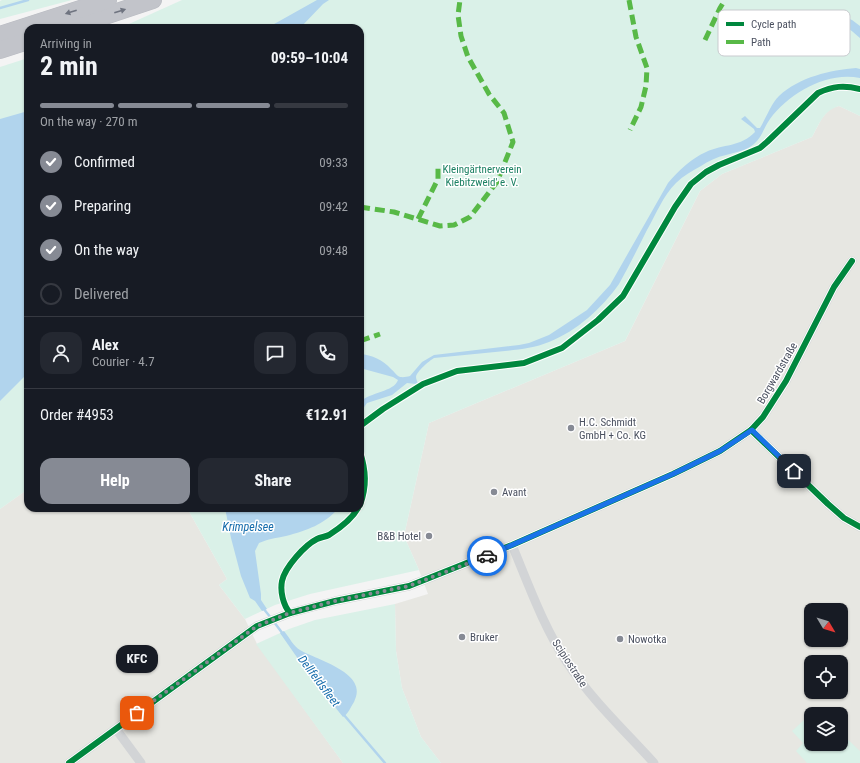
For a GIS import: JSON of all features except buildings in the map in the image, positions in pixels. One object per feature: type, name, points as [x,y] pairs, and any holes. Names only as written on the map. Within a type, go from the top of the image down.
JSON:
[{"type":"highway","points":[[47,24],[108,0]]},
{"type":"highway","points":[[82,24],[153,0]]},
{"type":"highway","points":[[2,42],[24,33]]},
{"type":"highway","points":[[2,42],[24,41]]},
{"type":"street","name":"Borgwardstraße","points":[[69,763],[259,625],[284,615],[335,601],[409,586],[512,545],[673,474],[720,451],[752,430],[763,417],[786,381],[834,287],[852,261]]},
{"type":"street","points":[[752,430],[828,504],[844,518],[860,527]]},
{"type":"street","name":"Scipiostraße","points":[[512,545],[542,616],[568,665],[587,690],[654,763]]},
{"type":"street","points":[[116,729],[141,763]]},
{"type":"shaded area","points":[[839,106],[860,116],[860,763],[441,763],[421,737],[402,688],[396,651],[395,604],[428,594],[404,536],[429,423],[625,341],[700,191],[722,174],[812,137],[822,118],[831,108]]},
{"type":"shaded area","points":[[24,492],[24,512],[189,512],[227,579],[219,585],[245,619],[257,644],[343,763],[0,763],[0,509]]},
{"type":"green space","points":[[72,0],[0,19],[0,1]]},
{"type":"green space","name":"Kleingärtnerverein Kiebitzweid' e. V.","points":[[182,0],[860,0],[860,116],[839,106],[834,108],[822,118],[812,137],[722,174],[700,191],[625,341],[429,423],[404,536],[419,570],[310,594],[275,605],[245,619],[219,585],[227,579],[189,512],[364,512],[364,24],[129,24]]},
{"type":"green space","points":[[24,59],[24,492],[0,509],[0,67]]},
{"type":"green space","points":[[395,604],[396,651],[402,688],[421,737],[441,763],[343,763],[256,644],[289,629],[315,620]]},
{"type":"green space","points":[[804,720],[804,751],[848,751],[848,740],[860,751],[860,763],[807,763],[796,751],[803,743],[792,731]]},
{"type":"water","points":[[317,0],[329,0],[323,4],[304,24],[274,24]]},
{"type":"water","points":[[850,19],[860,26],[860,38],[851,30]]},
{"type":"water","points":[[856,68],[860,69],[860,78],[835,78],[810,86],[798,93],[778,109],[754,144],[741,151],[710,161],[679,180],[671,188],[660,205],[619,284],[605,302],[579,325],[549,342],[536,346],[516,350],[434,358],[426,364],[417,375],[416,377],[418,383],[407,383],[392,395],[367,403],[364,407],[364,399],[387,390],[396,384],[398,380],[393,377],[364,369],[364,355],[377,358],[398,376],[410,376],[422,362],[434,355],[529,343],[549,335],[587,310],[610,285],[668,183],[676,174],[696,158],[712,149],[738,143],[750,137],[755,132],[754,129],[741,119],[745,116],[757,128],[760,128],[776,99],[787,89],[806,79],[836,71]]},
{"type":"water","points":[[24,112],[24,377],[0,401],[0,119]]},
{"type":"water","name":"Krimpelsee","points":[[226,512],[335,512],[321,523],[308,529],[259,543],[255,551],[261,600],[267,609],[262,611],[255,601],[250,598],[241,576]]},
{"type":"water","points":[[284,631],[298,649],[329,663],[348,675],[355,683],[357,692],[354,702],[343,717],[310,676],[280,633]]},
{"type":"waterway","points":[[0,8],[28,0]]},
{"type":"waterway","name":"Dellfeldsfleet","points":[[263,608],[271,618]]},
{"type":"waterway","name":"Dellfeldsfleet","points":[[274,622],[283,634]]},
{"type":"waterway","name":"Dellfeldsfleet","points":[[344,715],[385,763]]},
{"type":"marked path","points":[[364,208],[394,212],[440,226],[454,225],[470,217],[497,182],[513,142],[504,113],[489,94],[468,57],[461,36],[458,15],[460,0]]},
{"type":"marked path","points":[[629,0],[636,37],[647,68],[646,86],[641,107],[630,130]]},
{"type":"marked path","points":[[719,10],[725,0]]},
{"type":"marked path","points":[[705,40],[718,12]]},
{"type":"marked path","points":[[418,219],[438,179],[438,167]]},
{"type":"marked path","points":[[364,340],[380,334]]},
{"type":"cycle path","points":[[364,423],[383,409],[423,384],[457,371],[524,363],[562,348],[598,320],[623,296],[675,207],[691,184],[706,172],[719,165],[760,148],[818,93],[839,87],[860,89]]},
{"type":"cycle path","points":[[69,763],[257,626],[290,613],[335,601],[409,586],[512,545],[673,474],[720,451],[751,430],[763,417],[786,381],[834,287],[852,261]]},
{"type":"cycle path","points":[[751,430],[828,504],[844,518],[860,527]]},
{"type":"cycle path","points":[[364,466],[364,491]]},
{"type":"cycle path","points":[[290,613],[284,602],[281,589],[282,581],[287,569],[307,546],[317,539],[329,535],[349,520],[355,512]]},
{"type":"way so far","points":[[137,713],[257,626],[290,613],[335,601],[409,586],[487,556]]},
{"type":"place","name":"H.C. Schmidt GmbH + Co. KG","points":[[571,428]]},
{"type":"place","name":"Avant","points":[[494,492]]},
{"type":"place","name":"B&B Hotel","points":[[429,536]]},
{"type":"place","name":"Bruker","points":[[462,637]]},
{"type":"place","name":"Nowotka","points":[[620,639]]},
{"type":"place","name":"KFC","points":[[137,713]]},
{"type":"route","points":[[487,556],[673,474],[720,451],[752,430],[794,471]]}]
